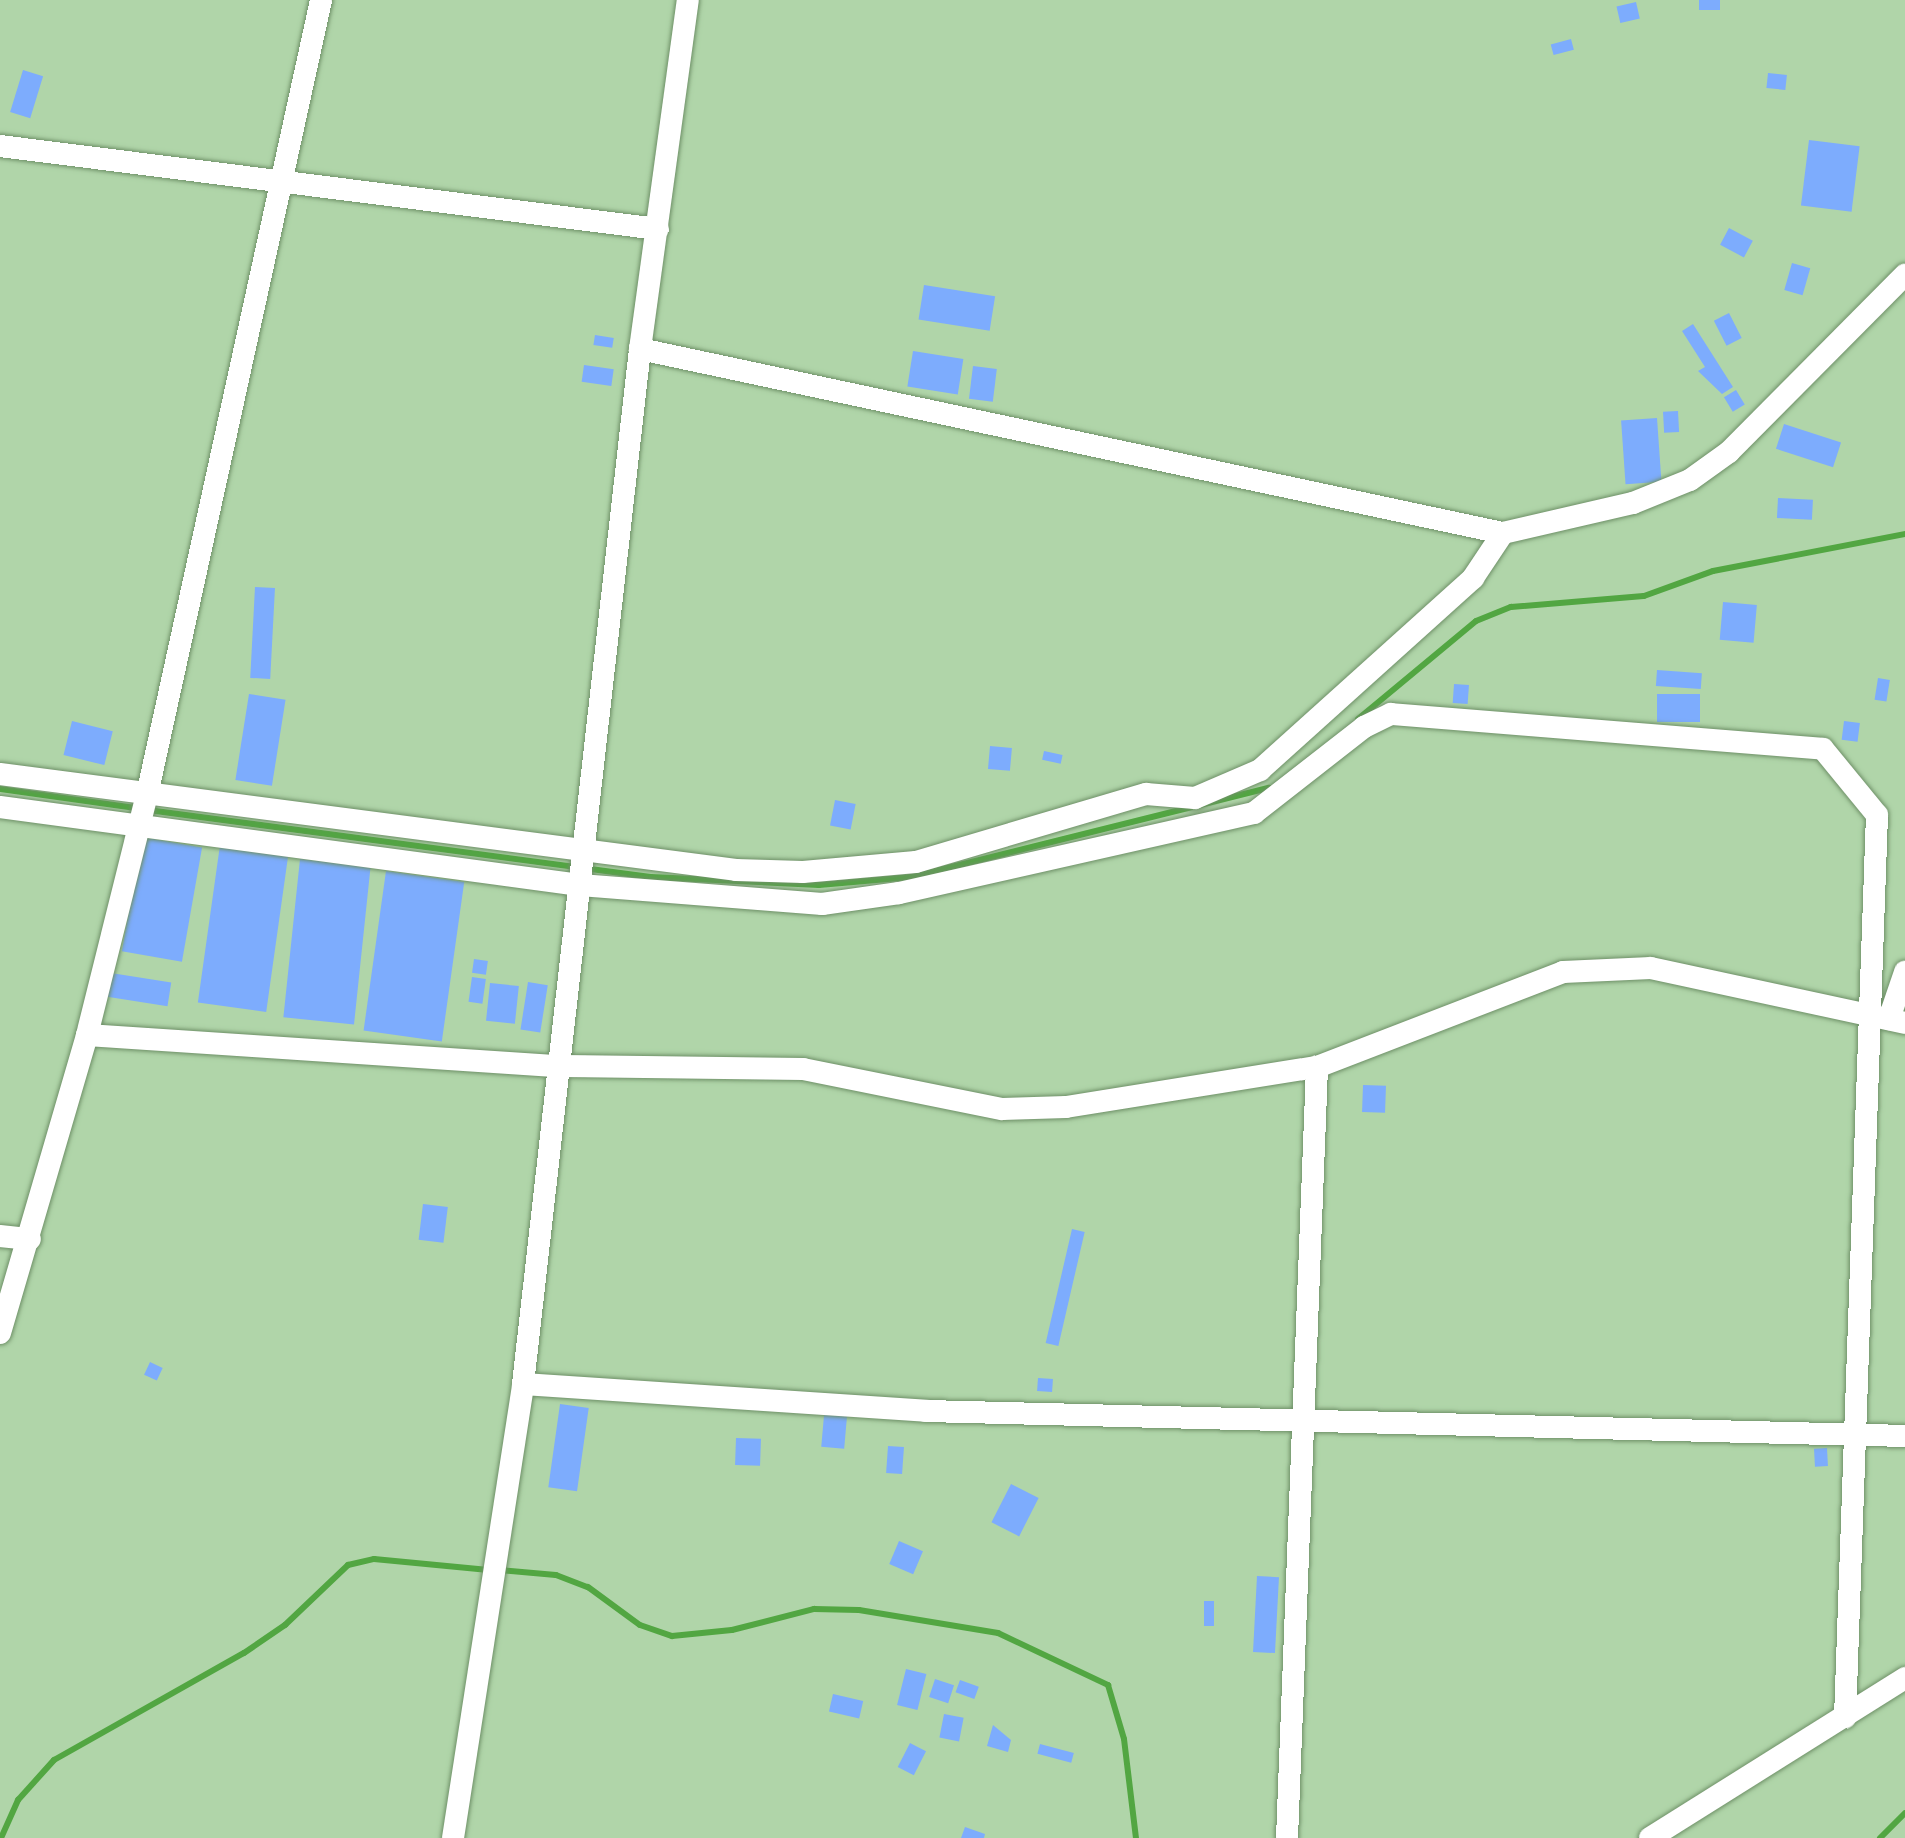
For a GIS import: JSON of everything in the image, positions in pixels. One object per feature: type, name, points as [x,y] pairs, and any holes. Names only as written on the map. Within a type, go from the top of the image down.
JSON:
[{"type":"street","points":[[0,1332],[87,1035],[134,828],[147,795],[321,0]]},
{"type":"street","points":[[453,1838],[523,1384],[640,350],[688,0]]},
{"type":"street","points":[[0,146],[658,229]]},
{"type":"street","points":[[640,350],[1504,533],[1633,503],[1690,480],[1729,452],[1905,275]]},
{"type":"street","points":[[0,774],[736,870],[916,862],[1146,794],[1196,798],[1260,770],[1473,578],[1504,533]]},
{"type":"street","points":[[0,807],[580,885],[822,904],[899,893],[1108,840],[1212,826],[1254,813],[1364,727],[1392,714],[1823,749],[1877,815],[1886,1019],[1856,1431],[1844,1717]]},
{"type":"street","points":[[87,1035],[558,1066],[803,1069],[1002,1109],[1066,1108],[1317,1068],[1564,972],[1651,968],[1886,1019]]},
{"type":"street","points":[[1886,1019],[1905,972]]},
{"type":"street","points":[[1287,1838],[1317,1068]]},
{"type":"street","points":[[0,1236],[30,1239]]},
{"type":"street","points":[[523,1384],[926,1411],[1856,1431],[1905,1436]]},
{"type":"street","points":[[1650,1838],[1905,1678]]},
{"type":"building","points":[[1699,0],[1720,0],[1720,10],[1699,10]]},
{"type":"building","points":[[1636,2],[1640,19],[1620,23],[1617,6]]},
{"type":"building","points":[[1571,39],[1574,50],[1554,55],[1551,44]]},
{"type":"building","points":[[23,70],[43,76],[30,118],[10,112]]},
{"type":"building","points":[[1768,73],[1787,75],[1785,90],[1766,88]]},
{"type":"building","points":[[1809,140],[1860,146],[1852,212],[1801,206]]},
{"type":"building","points":[[1729,228],[1753,241],[1744,257],[1720,245]]},
{"type":"building","points":[[1792,263],[1810,268],[1803,295],[1784,290]]},
{"type":"building","points":[[924,285],[995,296],[990,331],[919,320]]},
{"type":"building","points":[[1729,313],[1742,338],[1727,346],[1714,321]]},
{"type":"building","points":[[1693,324],[1733,387],[1722,394],[1698,371],[1705,367],[1682,331]]},
{"type":"building","points":[[595,335],[614,338],[612,348],[593,345]]},
{"type":"building","points":[[913,351],[963,359],[958,395],[907,387]]},
{"type":"building","points":[[584,365],[614,369],[611,386],[582,382]]},
{"type":"building","points":[[973,366],[997,369],[993,402],[969,399]]},
{"type":"building","points":[[1736,390],[1745,405],[1733,412],[1724,397]]},
{"type":"building","points":[[1678,411],[1679,432],[1664,433],[1663,412]]},
{"type":"building","points":[[1657,418],[1661,482],[1626,484],[1621,421]]},
{"type":"building","points":[[1784,424],[1841,443],[1833,467],[1776,449]]},
{"type":"building","points":[[1778,498],[1813,500],[1812,520],[1777,518]]},
{"type":"building","points":[[255,587],[275,588],[270,679],[250,678]]},
{"type":"building","points":[[1723,602],[1757,605],[1754,643],[1720,640]]},
{"type":"building","points":[[1657,670],[1702,673],[1701,689],[1656,686]]},
{"type":"building","points":[[1878,678],[1890,680],[1886,702],[1875,700]]},
{"type":"building","points":[[1454,684],[1469,685],[1468,704],[1453,703]]},
{"type":"building","points":[[249,694],[286,700],[272,786],[235,780]]},
{"type":"building","points":[[1657,694],[1700,694],[1700,722],[1657,722]]},
{"type":"building","points":[[72,721],[113,731],[104,765],[64,755]]},
{"type":"building","points":[[1844,721],[1860,723],[1858,742],[1842,740]]},
{"type":"building","points":[[990,746],[1012,748],[1010,771],[988,769]]},
{"type":"building","points":[[1044,751],[1063,755],[1061,764],[1042,760]]},
{"type":"building","points":[[835,800],[856,804],[851,830],[830,826]]},
{"type":"building","points":[[142,837],[202,848],[182,962],[122,951]]},
{"type":"building","points":[[220,845],[288,855],[266,1012],[198,1002]]},
{"type":"building","points":[[300,859],[371,866],[354,1025],[283,1017]]},
{"type":"building","points":[[386,871],[464,882],[442,1041],[364,1030]]},
{"type":"building","points":[[474,959],[488,961],[486,975],[472,973]]},
{"type":"building","points":[[111,973],[171,983],[167,1006],[107,997]]},
{"type":"building","points":[[472,977],[486,979],[482,1004],[469,1002]]},
{"type":"building","points":[[528,982],[548,985],[540,1033],[520,1029]]},
{"type":"building","points":[[490,983],[519,986],[515,1024],[486,1021]]},
{"type":"building","points":[[1363,1085],[1386,1086],[1385,1113],[1362,1112]]},
{"type":"building","points":[[423,1204],[448,1207],[443,1243],[419,1240]]},
{"type":"building","points":[[1072,1229],[1085,1232],[1058,1346],[1046,1343]]},
{"type":"building","points":[[150,1362],[163,1368],[157,1381],[144,1375]]},
{"type":"building","points":[[1038,1378],[1053,1379],[1052,1392],[1037,1391]]},
{"type":"building","points":[[560,1404],[589,1408],[577,1491],[548,1487]]},
{"type":"building","points":[[825,1404],[848,1406],[844,1449],[821,1447]]},
{"type":"building","points":[[736,1438],[761,1439],[760,1466],[735,1465]]},
{"type":"building","points":[[888,1446],[904,1447],[902,1474],[886,1473]]},
{"type":"building","points":[[1827,1448],[1828,1466],[1815,1467],[1814,1449]]},
{"type":"building","points":[[1011,1484],[1039,1498],[1019,1536],[991,1522]]},
{"type":"building","points":[[899,1541],[923,1551],[913,1574],[889,1564]]},
{"type":"building","points":[[1257,1576],[1279,1577],[1275,1653],[1253,1652]]},
{"type":"building","points":[[1204,1601],[1214,1601],[1214,1626],[1204,1626]]},
{"type":"building","points":[[906,1669],[926,1674],[917,1710],[897,1705]]},
{"type":"building","points":[[935,1679],[954,1685],[948,1703],[929,1697]]},
{"type":"building","points":[[960,1680],[979,1687],[974,1699],[956,1692]]},
{"type":"building","points":[[833,1694],[863,1701],[859,1719],[829,1712]]},
{"type":"building","points":[[944,1714],[964,1718],[959,1741],[939,1738]]},
{"type":"building","points":[[993,1725],[1011,1740],[1008,1752],[987,1746]]},
{"type":"building","points":[[910,1743],[926,1751],[914,1775],[898,1767]]},
{"type":"building","points":[[1040,1744],[1074,1753],[1071,1763],[1037,1754]]},
{"type":"building","points":[[965,1827],[985,1834],[984,1838],[961,1838]]},
{"type":"waterway","points":[[1358,719],[1476,621],[1511,607],[1644,596],[1713,571],[1905,534]]},
{"type":"waterway","points":[[148,810],[651,877],[819,885],[911,877],[1269,788]]},
{"type":"waterway","points":[[0,789],[136,808]]},
{"type":"waterway","points":[[1,1838],[18,1800],[54,1760],[244,1653],[285,1625],[348,1565],[374,1559],[488,1570]]},
{"type":"waterway","points":[[500,1570],[556,1575],[588,1587],[640,1625],[672,1636],[732,1630],[814,1609],[859,1610],[998,1633],[1108,1685],[1124,1739],[1136,1838]]},
{"type":"waterway","points":[[1880,1838],[1905,1813]]}]
